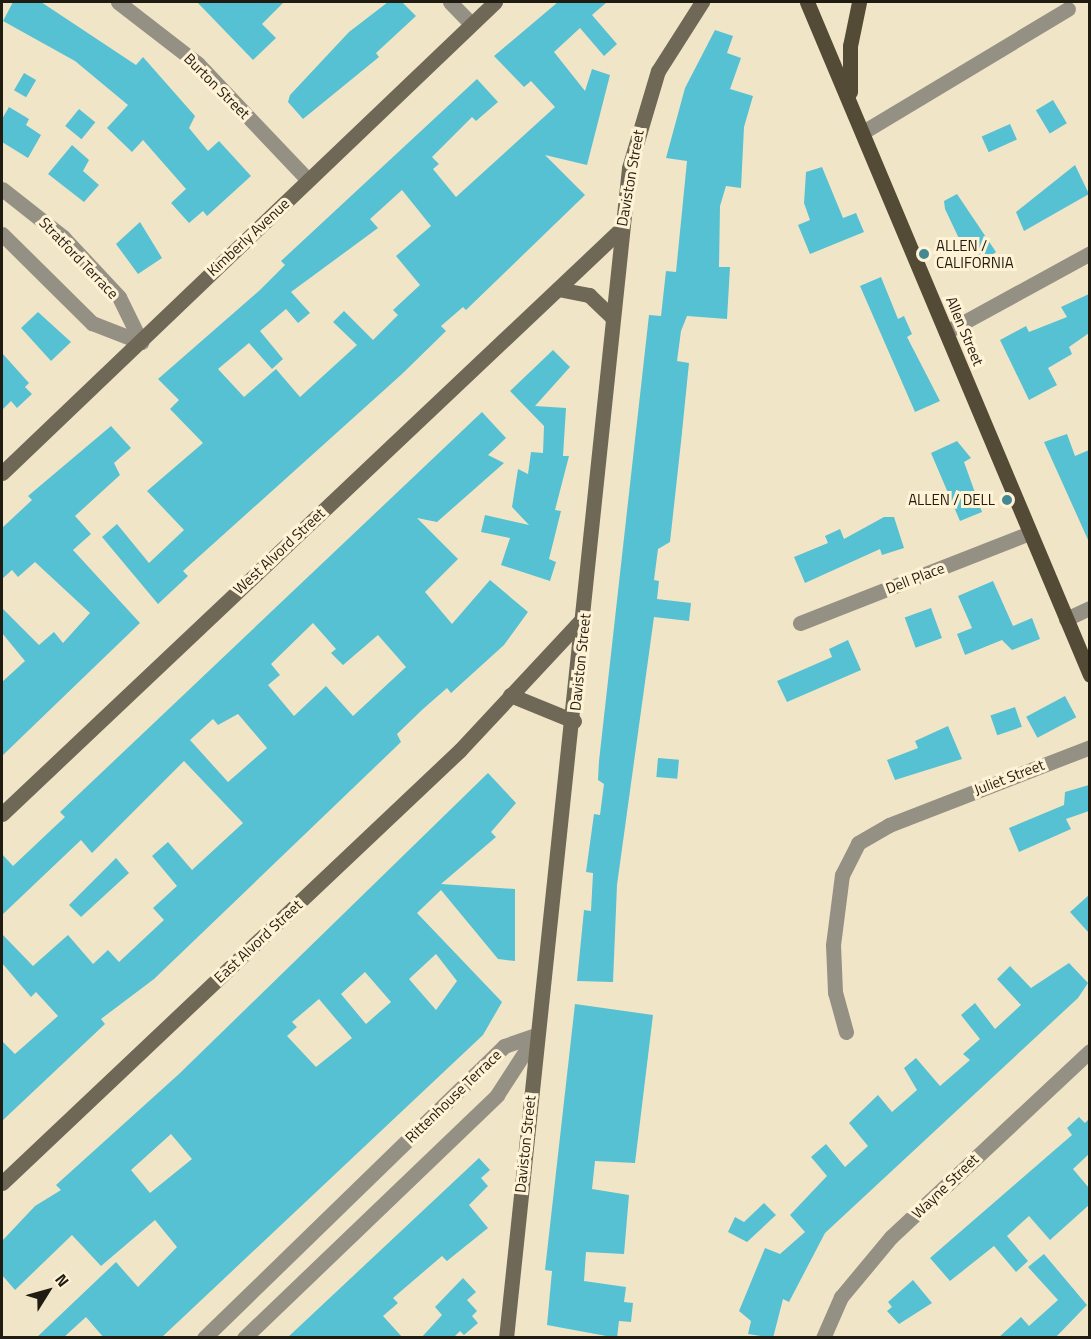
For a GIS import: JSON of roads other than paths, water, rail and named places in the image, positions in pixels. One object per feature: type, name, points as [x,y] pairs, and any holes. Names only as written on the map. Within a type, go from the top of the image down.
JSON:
[{"type":"main road","name":"Kimberly Avenue","points":[[2,473],[495,2]]},
{"type":"main road","name":"Daviston Street","points":[[506,1338],[536,1035],[584,617],[621,229],[636,138],[650,93],[677,35],[702,2]]},
{"type":"main road","name":"Allen Street","points":[[807,2],[1089,675]]},
{"type":"main road","points":[[850,101],[850,46],[859,2]]},
{"type":"main road","name":"West Alvord Street","points":[[2,814],[621,229]]},
{"type":"main road","points":[[558,289],[589,295],[612,317]]},
{"type":"main road","name":"East Alvord Street","points":[[2,1184],[460,750],[584,617]]},
{"type":"main road","points":[[510,694],[573,721]]},
{"type":"street","name":"Burton Street","points":[[118,2],[197,63],[308,180]]},
{"type":"street","points":[[450,2],[471,24]]},
{"type":"street","points":[[863,132],[1068,9]]},
{"type":"street","name":"Stratford Terrace","points":[[3,194],[63,237],[120,297],[141,342]]},
{"type":"street","points":[[2,234],[92,323],[141,342]]},
{"type":"street","points":[[946,332],[1089,253]]},
{"type":"street","name":"Dell Place","points":[[800,623],[1030,533]]},
{"type":"street","points":[[1066,619],[1089,608]]},
{"type":"street","name":"Juliet Street","points":[[846,1032],[835,992],[833,945],[849,854],[889,825],[1089,747]]},
{"type":"street","name":"Rittenhouse Terrace","points":[[204,1338],[504,1047],[536,1035]]},
{"type":"street","name":"Rittenhouse Terrace","points":[[244,1338],[497,1095],[536,1035]]},
{"type":"street","name":"Wayne Street","points":[[824,1338],[841,1297],[891,1237],[1089,1051]]},
{"type":"place","name":"ALLEN / CALIFORNIA","points":[[924,254]]},
{"type":"place","name":"ALLEN / DELL","points":[[1007,500]]}]
